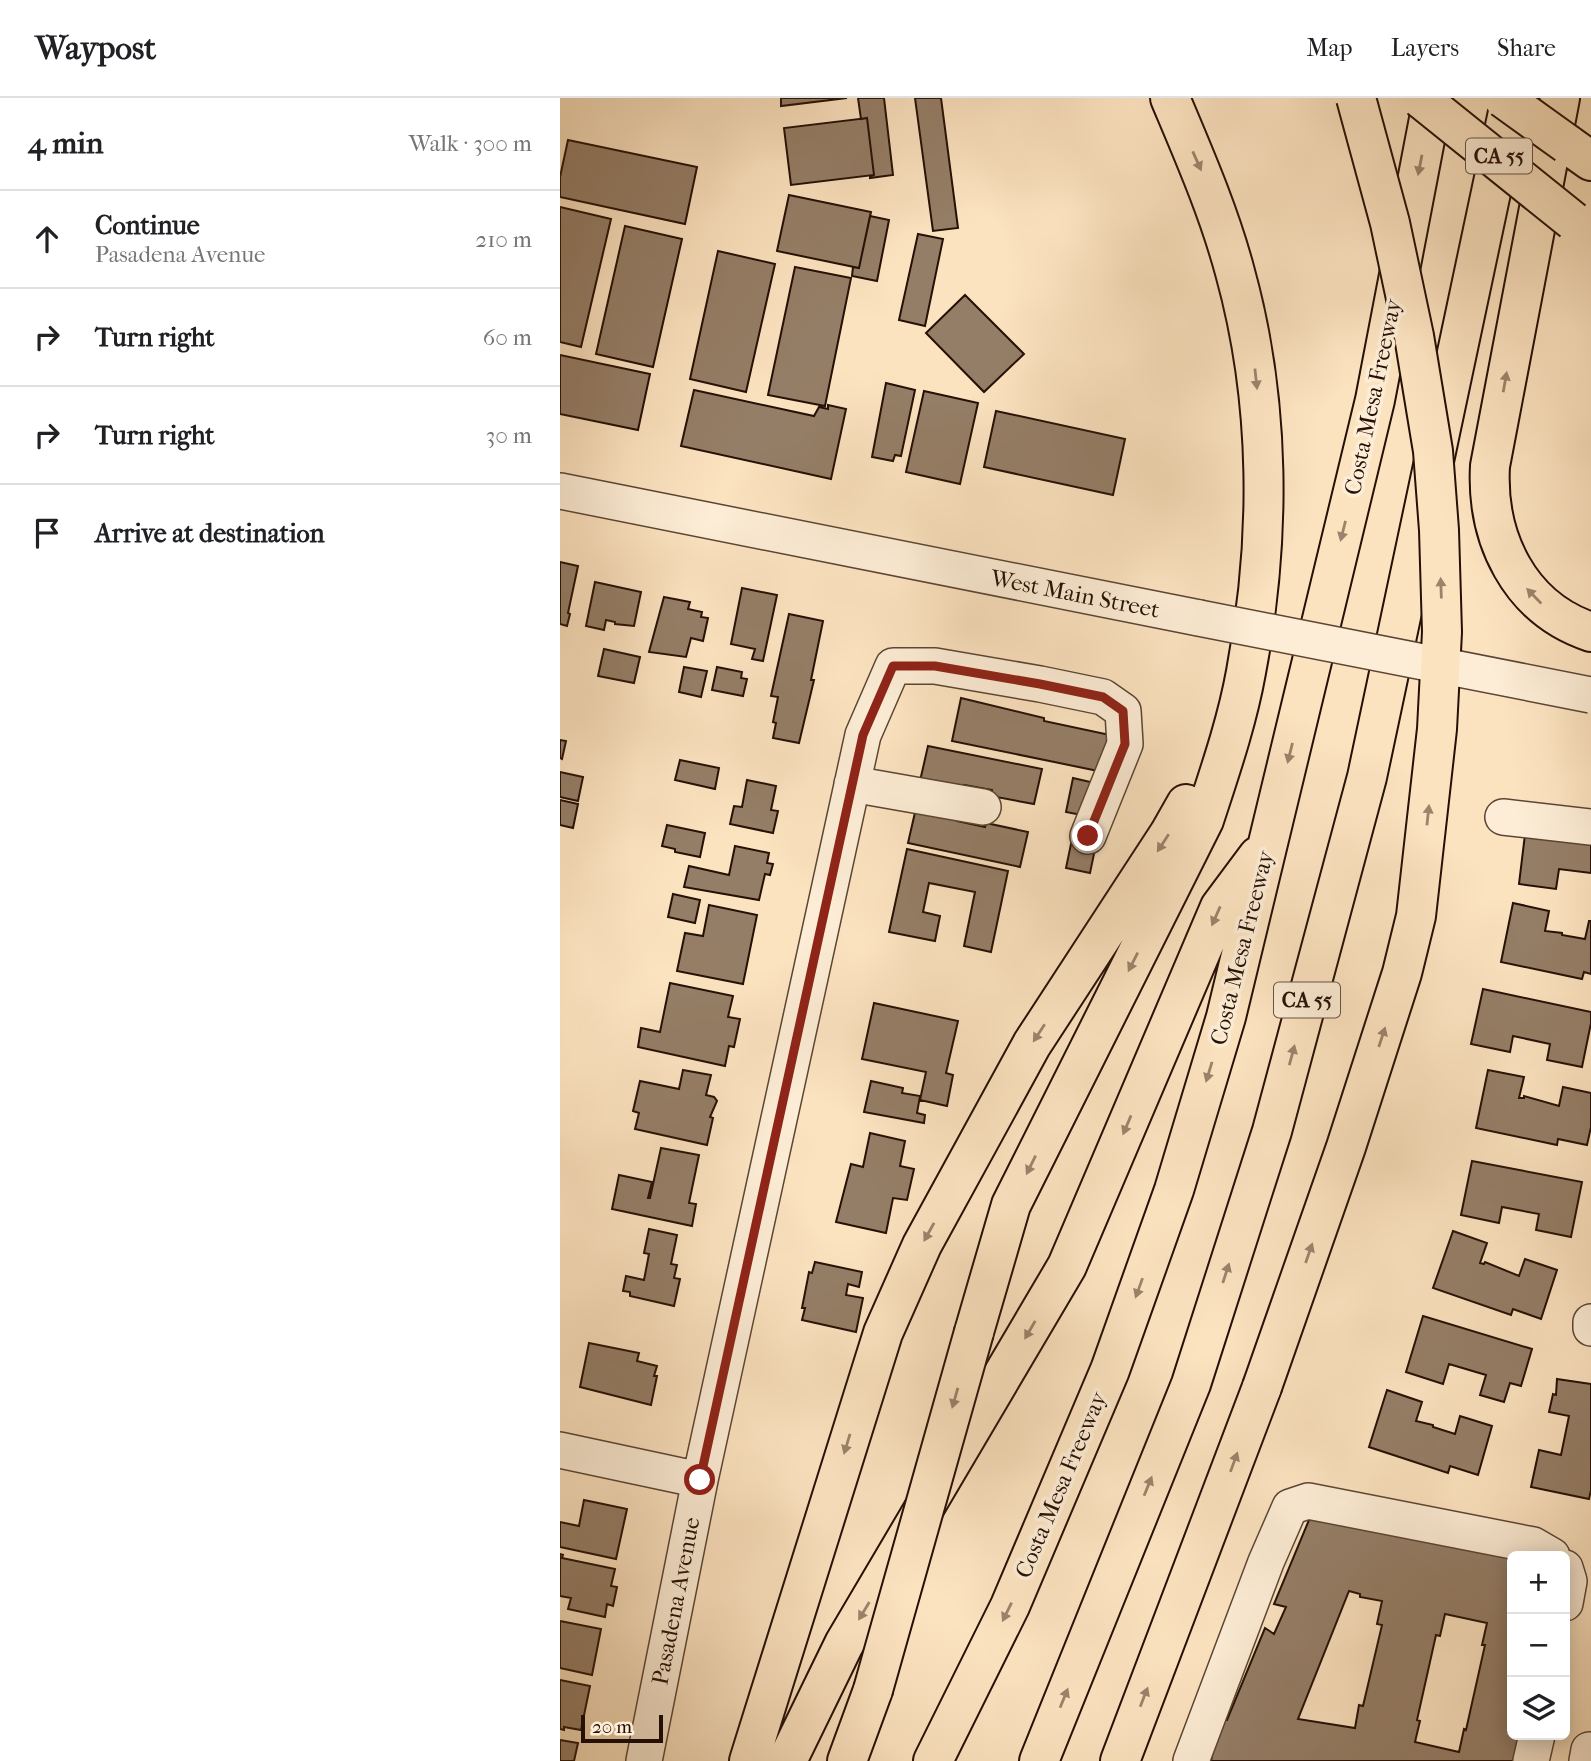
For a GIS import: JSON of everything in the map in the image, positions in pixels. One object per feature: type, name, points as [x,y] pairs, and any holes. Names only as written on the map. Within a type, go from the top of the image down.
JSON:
[{"type":"highway","points":[[847,1761],[873,1690],[1012,1205],[1204,820],[1227,752],[1246,671],[1262,550],[1264,455],[1255,366],[1236,272],[1205,180],[1170,98]]},
{"type":"highway","points":[[1120,1761],[1262,1387],[1346,1147],[1402,973],[1416,916],[1437,730],[1442,632],[1439,530],[1433,451],[1414,337],[1391,223],[1356,98]]},
{"type":"highway","points":[[1420,98],[1582,229]]},
{"type":"highway","name":"Costa Mesa Freeway","points":[[933,1761],[1010,1606],[1110,1370],[1186,1150],[1226,1017],[1375,400],[1433,98]]},
{"type":"highway","points":[[1503,98],[1579,152]]},
{"type":"highway","name":"CA 55","points":[[1039,1761],[1191,1384],[1272,1131],[1367,778],[1511,98]]},
{"type":"highway","points":[[1560,98],[1508,361],[1489,486],[1496,532],[1516,574],[1546,607],[1591,632]]},
{"type":"highway","points":[[749,1761],[883,1333],[922,1245],[1032,1044],[1169,834],[1205,769],[1246,671]]},
{"type":"highway","points":[[787,1761],[844,1644],[1067,1266],[1220,907],[1269,840]]},
{"type":"street","name":"West Main Street","points":[[560,491],[1591,695]]},
{"type":"street","name":"Pasadena Avenue","points":[[644,1761],[700,1480],[863,735],[893,666],[935,666],[1040,684],[1103,697],[1123,711],[1125,744],[1088,836]]},
{"type":"street","points":[[852,784],[983,807]]},
{"type":"street","points":[[1503,817],[1591,827]]},
{"type":"street","points":[[560,1450],[700,1480]]},
{"type":"street","points":[[1191,1761],[1266,1562],[1290,1507],[1308,1501],[1533,1545],[1543,1551]]},
{"type":"street","points":[[1531,1761],[1536,1740]]},
{"type":"street","points":[[1587,1761],[1589,1750],[1591,1751]]},
{"type":"building","points":[[781,98],[847,98],[781,106]]},
{"type":"building","points":[[858,98],[884,98],[893,175],[870,178],[874,175],[867,118],[861,119]]},
{"type":"building","points":[[915,98],[941,98],[958,228],[933,231]]},
{"type":"building","points":[[867,118],[874,175],[791,185],[784,128]]},
{"type":"building","points":[[568,140],[697,167],[685,224],[560,197],[560,177]]},
{"type":"building","points":[[789,195],[871,212],[859,268],[777,251]]},
{"type":"building","points":[[560,207],[611,219],[581,347],[560,342]]},
{"type":"building","points":[[870,216],[889,220],[877,281],[852,276],[853,267],[859,268]]},
{"type":"building","points":[[625,226],[682,239],[653,367],[596,354]]},
{"type":"building","points":[[918,234],[943,239],[925,326],[899,320]]},
{"type":"building","points":[[718,251],[775,264],[746,392],[690,379]]},
{"type":"building","points":[[795,267],[851,278],[825,406],[768,395]]},
{"type":"building","points":[[965,295],[1024,354],[984,392],[926,333]]},
{"type":"building","points":[[560,355],[650,374],[638,430],[560,414]]},
{"type":"building","points":[[886,383],[915,390],[901,456],[895,455],[893,461],[872,457]]},
{"type":"building","points":[[694,390],[814,416],[819,407],[828,409],[828,405],[846,409],[831,479],[681,446]]},
{"type":"building","points":[[924,391],[978,403],[960,484],[906,472]]},
{"type":"building","points":[[996,411],[1125,439],[1113,495],[984,467]]},
{"type":"building","points":[[560,562],[578,566],[567,626],[560,624]]},
{"type":"building","points":[[595,582],[641,592],[634,626],[606,620],[604,630],[586,626]]},
{"type":"building","points":[[742,588],[777,595],[763,661],[752,659],[755,649],[731,644]]},
{"type":"building","points":[[664,597],[690,602],[688,609],[702,612],[701,617],[708,618],[703,641],[691,638],[686,657],[649,652]]},
{"type":"building","points":[[789,614],[823,621],[811,680],[814,680],[799,743],[773,738],[778,697],[771,696]]},
{"type":"building","points":[[604,649],[640,657],[634,683],[598,676]]},
{"type":"building","points":[[684,667],[707,671],[701,697],[679,692]]},
{"type":"building","points":[[717,667],[742,672],[741,678],[747,679],[743,696],[712,690]]},
{"type":"building","points":[[961,698],[1044,718],[1044,721],[1110,735],[1103,772],[952,741]]},
{"type":"building","points":[[560,740],[566,741],[562,759],[560,758]]},
{"type":"building","points":[[928,746],[1042,769],[1034,804],[991,796],[992,790],[964,785],[963,790],[920,781]]},
{"type":"building","points":[[680,760],[719,768],[715,789],[675,780]]},
{"type":"building","points":[[560,772],[583,777],[578,801],[560,797]]},
{"type":"building","points":[[1073,778],[1099,784],[1092,817],[1066,812]]},
{"type":"building","points":[[747,780],[776,786],[771,810],[778,811],[773,833],[730,824],[734,806],[742,807]]},
{"type":"building","points":[[560,800],[578,804],[573,828],[560,825]]},
{"type":"building","points":[[916,808],[958,817],[957,821],[985,827],[986,823],[1028,832],[1020,867],[908,843]]},
{"type":"building","points":[[667,825],[705,833],[700,857],[675,852],[675,849],[662,846]]},
{"type":"building","points":[[1526,826],[1591,834],[1591,873],[1559,869],[1556,889],[1519,884]]},
{"type":"building","points":[[1071,844],[1095,849],[1090,873],[1066,868]]},
{"type":"building","points":[[735,846],[769,853],[767,863],[773,864],[770,875],[765,874],[759,900],[684,887],[689,866],[729,875]]},
{"type":"building","points":[[907,849],[1008,871],[991,952],[964,946],[975,892],[929,883],[923,912],[940,916],[935,941],[889,932]]},
{"type":"building","points":[[673,894],[700,900],[695,923],[668,917]]},
{"type":"building","points":[[1513,903],[1549,911],[1545,931],[1562,935],[1585,939],[1591,921],[1591,974],[1584,972],[1582,979],[1501,962]]},
{"type":"building","points":[[709,905],[757,915],[743,984],[677,971],[685,933],[703,936]]},
{"type":"building","points":[[670,983],[733,996],[728,1017],[740,1019],[734,1047],[729,1046],[725,1066],[638,1047],[641,1028],[660,1032]]},
{"type":"building","points":[[1483,989],[1591,1012],[1582,1067],[1547,1060],[1550,1044],[1513,1036],[1510,1052],[1471,1044]]},
{"type":"building","points":[[874,1003],[958,1021],[946,1073],[953,1075],[947,1106],[920,1100],[926,1072],[862,1059]]},
{"type":"building","points":[[683,1070],[711,1075],[706,1095],[717,1101],[710,1117],[713,1118],[707,1145],[635,1129],[639,1113],[633,1111],[640,1081],[679,1089]]},
{"type":"building","points":[[1488,1070],[1524,1077],[1519,1098],[1524,1096],[1559,1106],[1563,1087],[1591,1093],[1591,1127],[1587,1145],[1558,1139],[1557,1145],[1476,1128]]},
{"type":"building","points":[[871,1081],[903,1088],[902,1093],[920,1096],[917,1113],[925,1115],[924,1123],[864,1112]]},
{"type":"building","points":[[870,1133],[905,1141],[900,1166],[914,1169],[907,1200],[893,1198],[886,1233],[836,1222],[851,1164],[863,1167]]},
{"type":"building","points":[[661,1148],[699,1155],[689,1203],[696,1204],[692,1226],[612,1209],[619,1175],[652,1182],[650,1198]]},
{"type":"building","points":[[1472,1161],[1582,1182],[1571,1237],[1536,1230],[1539,1214],[1502,1207],[1499,1223],[1461,1215]]},
{"type":"building","points":[[649,1229],[677,1235],[671,1264],[677,1265],[674,1278],[680,1279],[674,1306],[630,1296],[630,1292],[623,1291],[626,1276],[644,1280],[649,1254],[644,1253]]},
{"type":"building","points":[[1453,1231],[1487,1243],[1480,1263],[1485,1262],[1519,1276],[1525,1259],[1557,1270],[1541,1319],[1513,1309],[1511,1315],[1433,1288]]},
{"type":"building","points":[[815,1262],[862,1272],[859,1287],[848,1284],[846,1295],[863,1298],[856,1332],[802,1320],[809,1272],[812,1273]]},
{"type":"building","points":[[1423,1316],[1532,1349],[1521,1386],[1510,1383],[1504,1402],[1480,1395],[1486,1375],[1449,1364],[1443,1384],[1406,1372]]},
{"type":"building","points":[[589,1343],[639,1353],[637,1361],[657,1366],[651,1405],[580,1387]]},
{"type":"building","points":[[1557,1379],[1591,1384],[1589,1499],[1531,1487],[1539,1450],[1561,1455],[1569,1416],[1549,1412],[1553,1394],[1556,1395]]},
{"type":"building","points":[[1387,1390],[1422,1402],[1416,1421],[1433,1427],[1455,1434],[1460,1416],[1492,1426],[1478,1475],[1450,1466],[1448,1473],[1369,1447]]},
{"type":"building","points":[[584,1500],[627,1509],[616,1559],[560,1547],[560,1522],[579,1526]]},
{"type":"building","points":[[1314,1508],[1507,1555],[1507,1740],[1525,1740],[1518,1761],[1211,1761],[1216,1732],[1223,1720],[1227,1720],[1265,1628],[1274,1634],[1286,1607],[1274,1604]],"holes":[[[1349,1591],[1360,1594],[1360,1597],[1382,1601],[1377,1624],[1382,1625],[1363,1706],[1359,1705],[1355,1728],[1298,1719]],[[1445,1614],[1487,1623],[1482,1645],[1485,1645],[1459,1752],[1415,1742],[1420,1721],[1417,1720],[1436,1635],[1440,1636]]]},
{"type":"building","points":[[560,1554],[563,1555],[562,1558],[615,1569],[611,1586],[617,1587],[613,1606],[607,1604],[605,1617],[568,1609],[571,1598],[560,1596]]},
{"type":"building","points":[[560,1621],[601,1629],[592,1675],[560,1668]]},
{"type":"building","points":[[560,1680],[590,1686],[581,1730],[564,1727],[564,1730],[560,1729]]},
{"type":"building","points":[[560,1740],[578,1743],[574,1761],[560,1761]]},
{"type":"route","points":[[700,1480],[863,735],[893,666],[935,666],[1040,684],[1103,697],[1123,711],[1125,744],[1088,836]]}]
